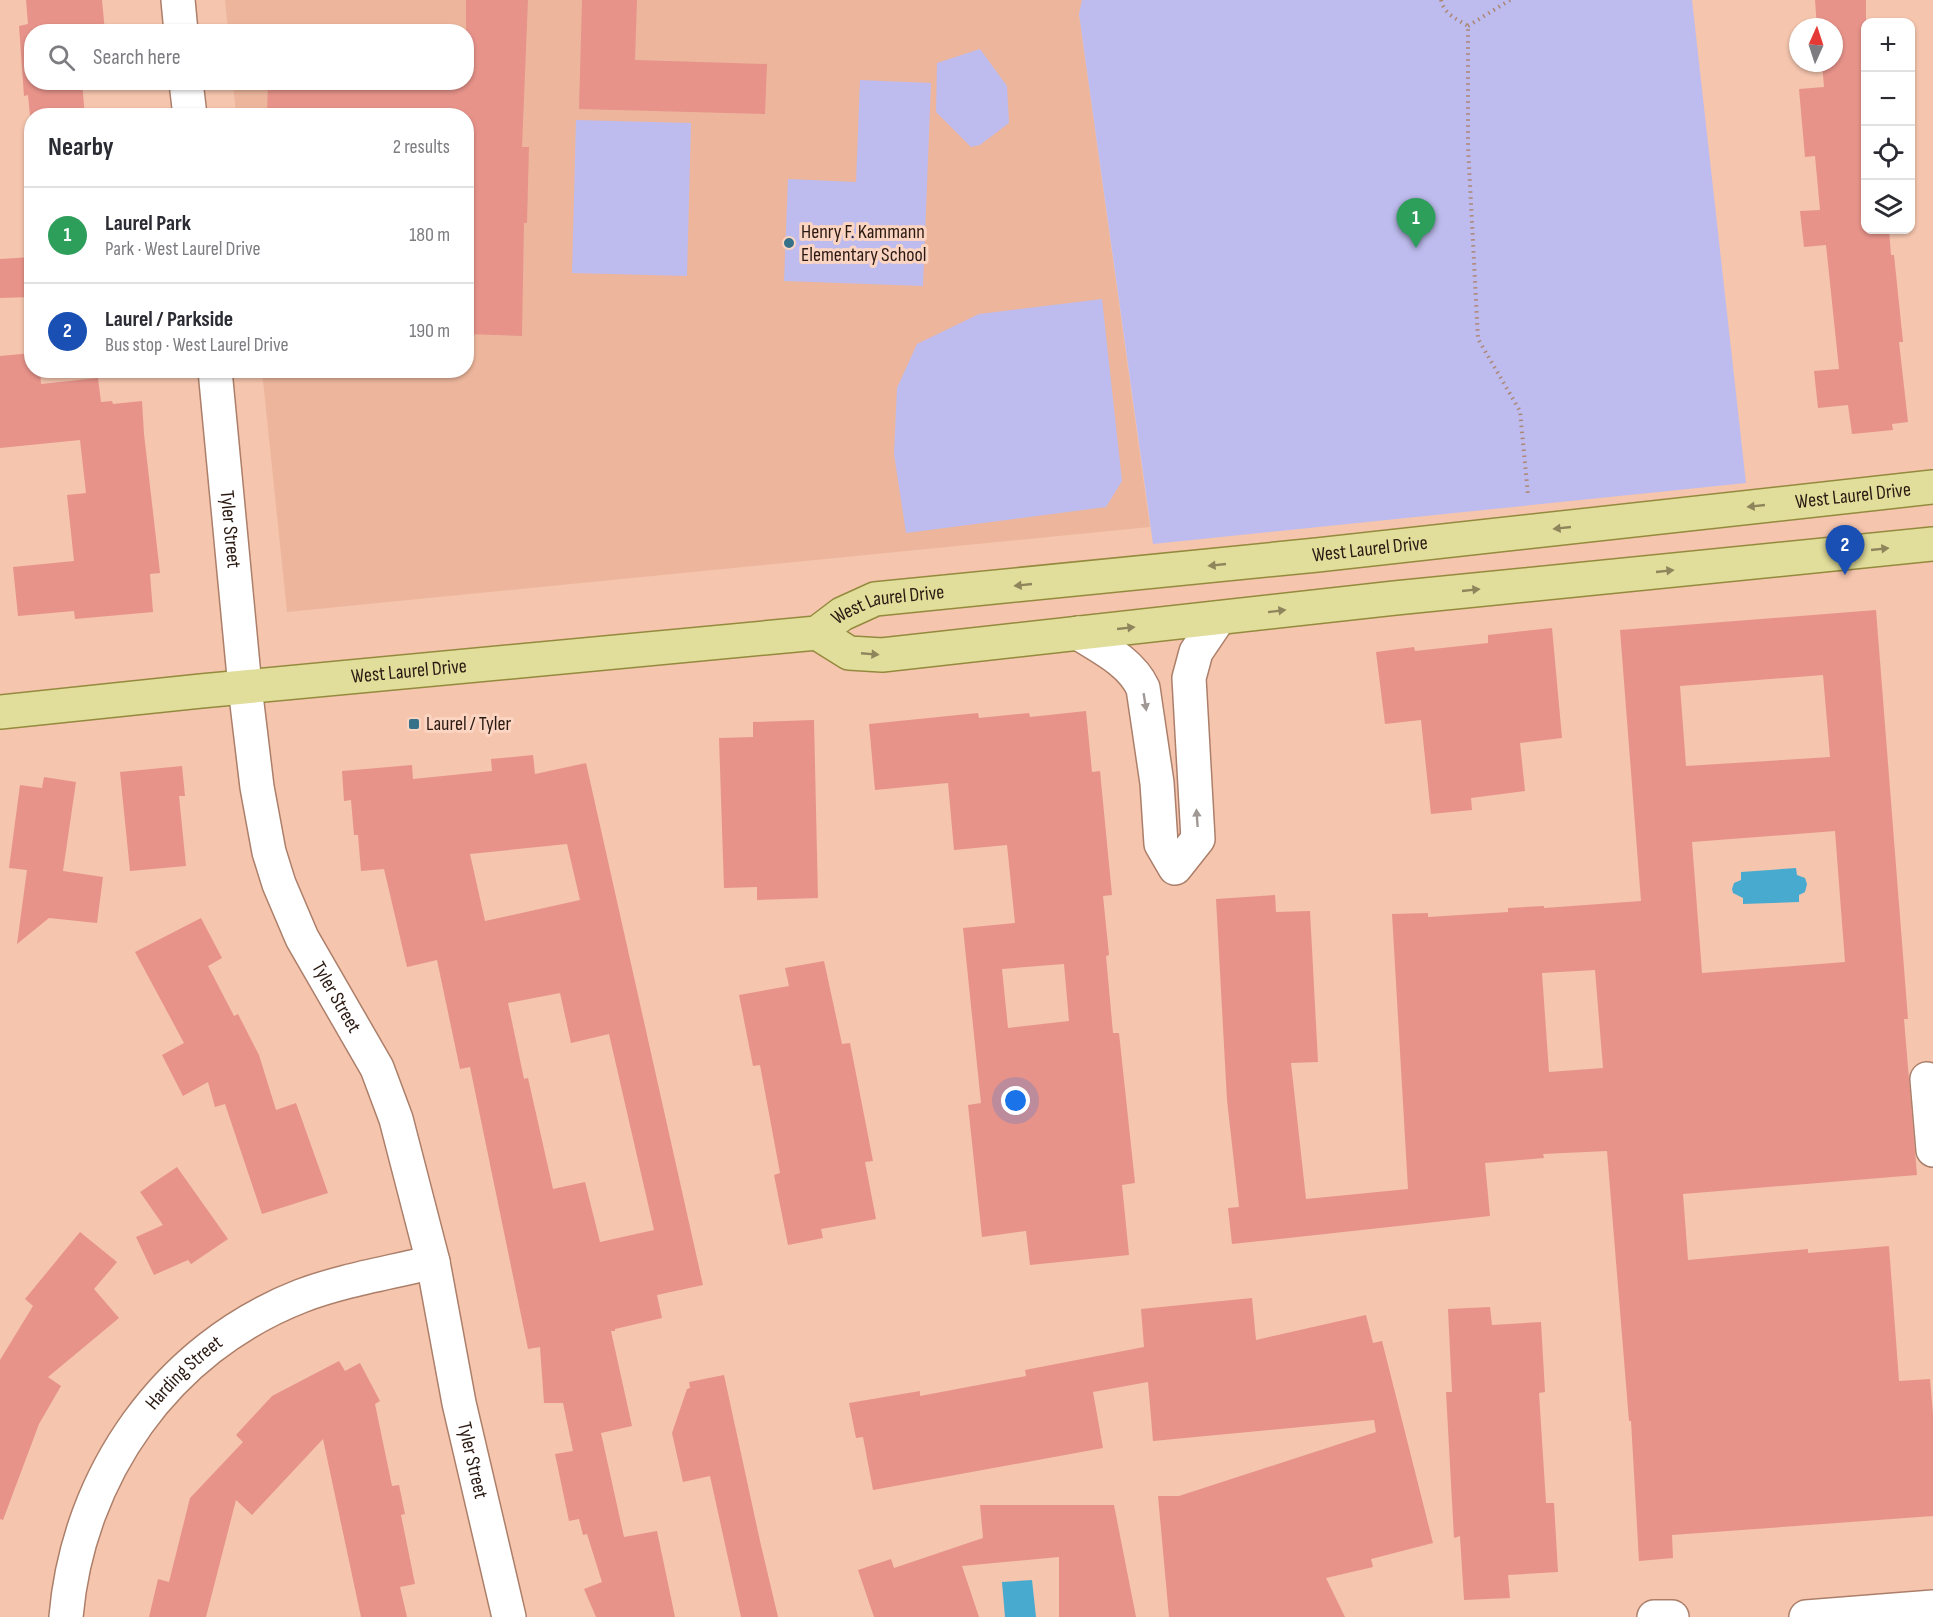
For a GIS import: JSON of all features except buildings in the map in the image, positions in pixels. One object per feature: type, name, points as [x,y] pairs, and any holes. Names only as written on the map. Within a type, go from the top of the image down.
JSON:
[{"type":"main road","name":"West Laurel Drive","points":[[0,712],[817,633],[842,614],[875,599],[1317,555],[1933,487]]},
{"type":"main road","name":"West Laurel Drive","points":[[817,633],[849,652],[882,656],[1395,598],[1933,544]]},
{"type":"street","points":[[178,0],[181,24]]},
{"type":"street","points":[[187,90],[189,108]]},
{"type":"street","name":"Tyler Street","points":[[216,378],[245,687],[263,824],[269,852],[279,884],[302,938],[377,1068],[404,1146],[413,1191],[433,1262],[459,1403],[509,1617]]},
{"type":"street","points":[[1078,633],[1126,665],[1143,688],[1158,786],[1161,844],[1175,868],[1198,840],[1189,678],[1196,652],[1219,618]]},
{"type":"street","points":[[1927,1079],[1933,1150]]},
{"type":"street","name":"Harding Street","points":[[66,1617],[71,1574],[78,1546],[101,1484],[127,1436],[165,1387],[216,1343],[256,1317],[278,1306],[336,1285],[433,1262]]},
{"type":"street","points":[[1806,1617],[1933,1607]]},
{"type":"street","points":[[1654,1617],[1672,1617]]},
{"type":"path","points":[[1441,0],[1443,9],[1447,13],[1468,26]]},
{"type":"path","points":[[1468,26],[1509,0]]},
{"type":"path","points":[[1468,26],[1468,146],[1478,339],[1520,411],[1528,495]]},
{"type":"shaded area","name":"Henry F. Kammann Elementary School","points":[[225,0],[1082,0],[1079,14],[1150,527],[287,612],[263,378],[474,378],[474,108],[235,108],[234,90],[474,90],[474,24],[227,24]]},
{"type":"shaded area","points":[[1082,0],[1692,0],[1746,483],[1153,544],[1079,14]]},
{"type":"shaded area","points":[[980,49],[1007,86],[1009,123],[980,145],[971,147],[936,112],[937,63]]},
{"type":"shaded area","points":[[860,80],[931,83],[923,286],[784,281],[788,179],[856,182]]},
{"type":"shaded area","points":[[576,120],[691,123],[687,276],[572,273]]},
{"type":"shaded area","points":[[1102,299],[1122,481],[1106,507],[906,533],[894,454],[897,388],[917,344],[979,314]]},
{"type":"shaded area","points":[[1796,868],[1797,875],[1805,878],[1807,884],[1805,892],[1799,895],[1799,902],[1743,904],[1743,898],[1733,893],[1734,883],[1741,880],[1741,872]]},
{"type":"shaded area","points":[[1032,1580],[1036,1617],[1005,1617],[1002,1582]]},
{"type":"place","name":"Henry F. Kammann Elementary School","points":[[789,243]]},
{"type":"place","name":"Laurel Park","points":[[1416,248]]},
{"type":"place","name":"Laurel / Parkside","points":[[1845,575]]},
{"type":"place","name":"Laurel / Tyler","points":[[414,724]]}]
